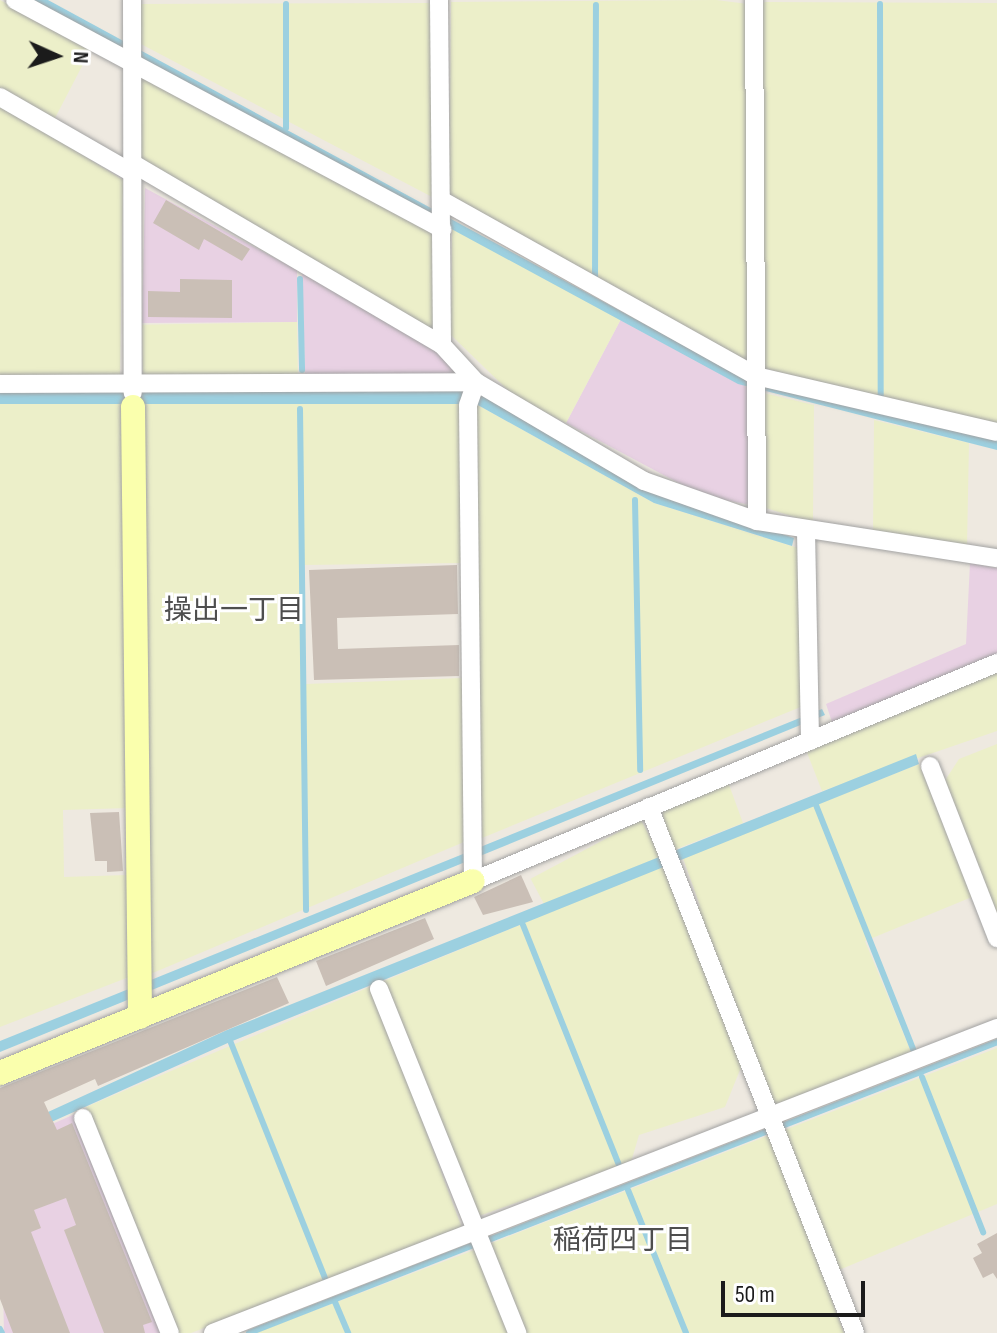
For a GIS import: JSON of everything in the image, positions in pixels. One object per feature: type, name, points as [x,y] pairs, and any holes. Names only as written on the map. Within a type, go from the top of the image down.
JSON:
[{"type":"street","points":[[15,0],[131,62],[442,215],[756,383],[997,432]]},
{"type":"street","points":[[132,0],[140,1000]]},
{"type":"street","points":[[439,0],[442,345]]},
{"type":"street","points":[[754,0],[757,521]]},
{"type":"street","points":[[0,97],[132,168],[442,345],[470,392],[473,874]]},
{"type":"street","points":[[0,384],[133,393],[470,392],[644,481],[757,521],[806,531],[997,558]]},
{"type":"street","points":[[806,531],[810,725]]},
{"type":"street","points":[[0,1073],[140,1000],[649,807],[810,725],[997,663]]},
{"type":"street","points":[[930,766],[997,938]]},
{"type":"street","points":[[649,807],[855,1333]]},
{"type":"street","points":[[379,989],[517,1333]]},
{"type":"street","points":[[213,1333],[997,1028]]},
{"type":"street","points":[[83,1118],[170,1333]]},
{"type":"shaded area","points":[[145,188],[297,270],[297,322],[142,323]]},
{"type":"shaded area","points":[[302,273],[442,353],[457,375],[305,375]]},
{"type":"shaded area","points":[[621,319],[749,388],[751,505],[703,496],[566,423]]},
{"type":"shaded area","points":[[970,563],[997,568],[997,654],[832,722],[826,704],[966,644]]},
{"type":"shaded area","points":[[75,1114],[161,1333],[4,1333],[0,1147]]},
{"type":"green space","points":[[0,0],[92,47],[54,120],[0,89]]},
{"type":"green space","points":[[716,0],[748,4],[750,359],[740,361],[449,195],[451,2]]},
{"type":"green space","points":[[765,2],[997,3],[997,428],[763,368],[759,6]]},
{"type":"green space","points":[[434,3],[434,198],[139,43],[139,4]]},
{"type":"green space","points":[[140,75],[432,232],[435,334],[138,157]]},
{"type":"green space","points":[[0,104],[123,180],[120,376],[0,377]]},
{"type":"green space","points":[[452,226],[621,319],[566,423],[515,397],[451,335]]},
{"type":"green space","points":[[297,322],[298,375],[143,378],[142,325]]},
{"type":"green space","points":[[764,393],[814,405],[813,523],[763,507]]},
{"type":"green space","points":[[460,402],[461,563],[302,565],[306,684],[463,678],[464,842],[148,975],[142,404]]},
{"type":"green space","points":[[123,403],[129,808],[63,810],[64,877],[127,875],[129,977],[0,1027],[0,404]]},
{"type":"green space","points":[[476,404],[654,503],[798,548],[803,706],[482,838]]},
{"type":"green space","points":[[874,420],[969,443],[967,547],[873,533]]},
{"type":"green space","points":[[997,671],[997,731],[822,791],[806,750]]},
{"type":"green space","points":[[997,744],[997,922],[944,782],[959,759]]},
{"type":"green space","points":[[919,764],[972,897],[865,941],[911,1052],[780,1106],[772,1102],[694,909],[700,906],[683,858]]},
{"type":"green space","points":[[728,782],[743,823],[671,851],[662,811]]},
{"type":"green space","points":[[641,820],[660,856],[550,915],[531,879]]},
{"type":"green space","points":[[662,866],[742,1065],[725,1107],[639,1135],[631,1162],[476,1217],[382,982]]},
{"type":"green space","points":[[372,986],[462,1228],[191,1333],[174,1333],[86,1107]]},
{"type":"green space","points":[[997,1048],[997,1204],[839,1270],[782,1131]]},
{"type":"green space","points":[[770,1135],[844,1333],[522,1333],[487,1245]]},
{"type":"green space","points":[[477,1249],[510,1333],[255,1333]]},
{"type":"water","points":[[28,0],[48,0],[740,376],[997,440],[997,450],[738,384]]},
{"type":"water","points":[[475,391],[641,487],[794,538],[792,546],[654,503],[476,404],[0,404],[0,392]]},
{"type":"water","points":[[822,709],[825,715],[0,1052],[0,1041]]},
{"type":"water","points":[[916,754],[919,764],[230,1042],[0,1145],[0,1134],[227,1030]]},
{"type":"building","points":[[166,200],[250,249],[242,261],[204,239],[199,250],[153,223]]},
{"type":"building","points":[[180,279],[232,280],[232,318],[148,317],[148,291],[180,292]]},
{"type":"building","points":[[457,565],[458,614],[337,618],[338,649],[459,645],[459,676],[314,680],[309,570]]},
{"type":"building","points":[[119,812],[123,871],[107,872],[107,861],[95,861],[90,813]]},
{"type":"building","points":[[521,875],[533,902],[483,915],[474,897]]},
{"type":"building","points":[[425,918],[434,939],[326,986],[316,961]]},
{"type":"building","points":[[277,977],[289,1003],[98,1086],[95,1079],[44,1102],[57,1130],[72,1123],[152,1322],[143,1325],[145,1333],[104,1333],[64,1230],[76,1225],[66,1198],[34,1210],[41,1228],[31,1232],[70,1333],[13,1333],[0,1299],[0,1088]]},
{"type":"building","points":[[997,1233],[997,1279],[993,1273],[983,1278],[973,1258],[982,1253],[977,1244]]},
{"type":"waterway","points":[[286,4],[286,128]]},
{"type":"waterway","points":[[880,4],[881,396]]},
{"type":"waterway","points":[[595,280],[596,5]]},
{"type":"waterway","points":[[300,279],[302,370]]},
{"type":"waterway","points":[[300,409],[306,910]]},
{"type":"waterway","points":[[635,500],[640,770]]},
{"type":"waterway","points":[[814,800],[914,1051]]},
{"type":"waterway","points":[[523,925],[619,1165]]},
{"type":"waterway","points":[[229,1038],[326,1280]]},
{"type":"waterway","points":[[782,1126],[997,1042]]},
{"type":"waterway","points":[[922,1077],[983,1232]]},
{"type":"waterway","points":[[486,1241],[766,1132]]},
{"type":"waterway","points":[[628,1190],[686,1333]]},
{"type":"waterway","points":[[249,1333],[474,1245]]},
{"type":"waterway","points":[[335,1302],[348,1333]]},
{"type":"waterway","points":[[0,1329],[2,1333]]},
{"type":"district","name":"操出一丁目","points":[[234,611]]},
{"type":"district","name":"稲荷四丁目","points":[[623,1241]]}]
